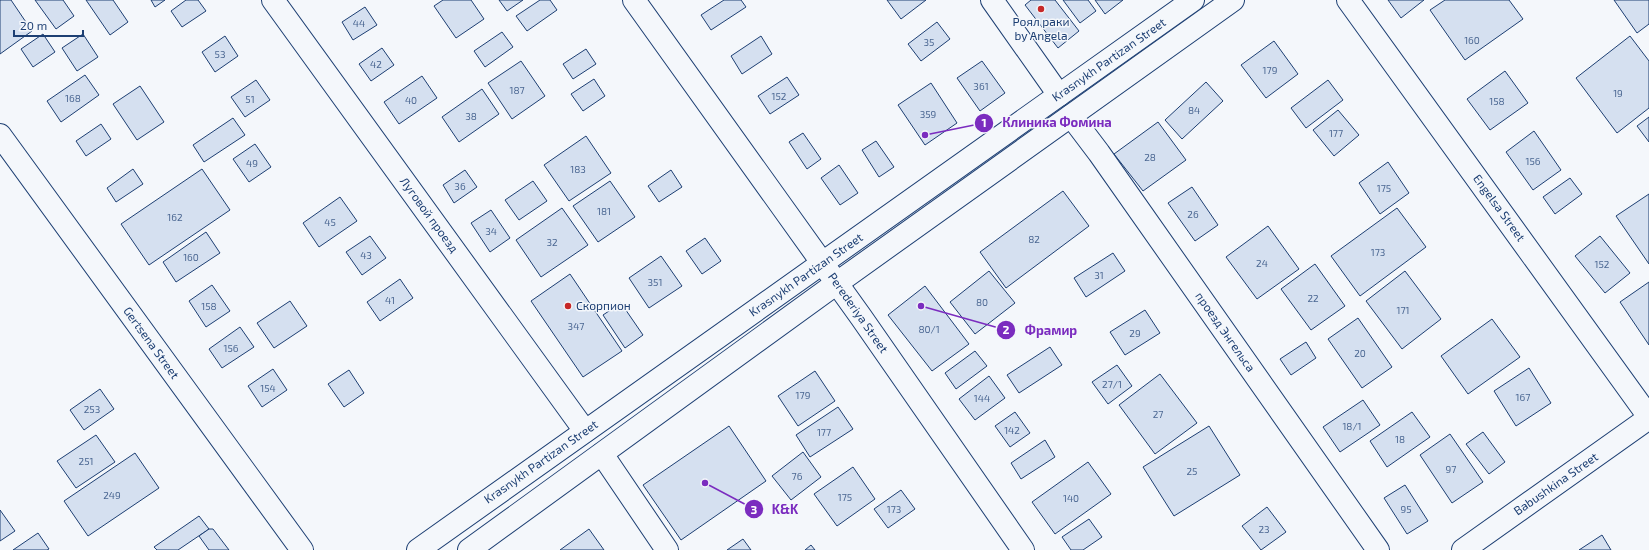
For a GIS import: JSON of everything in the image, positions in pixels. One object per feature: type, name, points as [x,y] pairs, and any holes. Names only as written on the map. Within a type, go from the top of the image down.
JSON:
[{"type":"main road","name":"Луговой проезд","points":[[273,0],[586,431]]},
{"type":"main road","name":"Perederiya Street","points":[[634,0],[837,283],[1023,550]]},
{"type":"main road","points":[[992,0],[1060,95]]},
{"type":"main road","name":"Krasnykh Partizan Street","points":[[418,550],[1193,0]]},
{"type":"main road","name":"Krasnykh Partizan Street","points":[[469,550],[837,283],[1233,0]]},
{"type":"main road","name":"Engelsa Street","points":[[1348,0],[1649,417]]},
{"type":"main road","name":"проезд Энгельса","points":[[1071,116],[1099,153],[1378,550]]},
{"type":"main road","name":"Gertsena Street","points":[[0,135],[302,550]]},
{"type":"main road","name":"Babushkina Street","points":[[1463,550],[1649,417]]},
{"type":"main road","points":[[602,454],[667,550]]},
{"type":"building","points":[[0,0],[11,0],[32,31],[0,54]]},
{"type":"building","points":[[35,0],[63,0],[74,16],[56,29]]},
{"type":"building","points":[[86,0],[113,0],[128,22],[110,35]]},
{"type":"building","points":[[151,0],[165,0],[155,7]]},
{"type":"building","points":[[186,0],[198,0],[206,11],[182,27],[171,11]]},
{"type":"building","points":[[443,0],[471,0],[484,19],[456,38],[434,6]]},
{"type":"building","points":[[499,0],[523,0],[507,11]]},
{"type":"building","points":[[540,0],[550,0],[557,10],[527,31],[516,16]]},
{"type":"building","points":[[724,0],[741,0],[746,7],[711,30],[701,15]]},
{"type":"building","points":[[887,0],[926,0],[901,19]]},
{"type":"building","points":[[1031,0],[1055,0],[1079,31],[1058,48],[1025,5]]},
{"type":"building","points":[[1063,0],[1088,0],[1096,11],[1080,23]]},
{"type":"building","points":[[1095,0],[1123,0],[1105,14]]},
{"type":"building","points":[[1388,0],[1424,0],[1401,18]]},
{"type":"building","points":[[1445,0],[1509,0],[1523,19],[1465,60],[1430,10]]},
{"type":"building","points":[[1614,0],[1649,0],[1649,24],[1637,33]]},
{"type":"building","points":[[365,7],[377,25],[353,40],[342,22]]},
{"type":"building","points":[[937,22],[950,39],[921,61],[908,44]]},
{"type":"building","points":[[502,32],[513,47],[485,67],[474,51]]},
{"type":"building","points":[[43,34],[55,52],[33,67],[21,49]]},
{"type":"building","points":[[83,34],[98,57],[77,71],[62,48]]},
{"type":"building","points":[[225,36],[238,56],[215,72],[202,52]]},
{"type":"building","points":[[761,36],[772,54],[742,74],[731,56]]},
{"type":"building","points":[[1630,36],[1649,61],[1649,108],[1617,133],[1576,78]]},
{"type":"building","points":[[1274,41],[1298,74],[1266,98],[1241,65]]},
{"type":"building","points":[[382,48],[394,65],[371,81],[359,64]]},
{"type":"building","points":[[586,49],[596,64],[573,79],[563,64]]},
{"type":"building","points":[[521,61],[545,96],[512,119],[488,83]]},
{"type":"building","points":[[982,61],[1005,93],[980,111],[957,78]]},
{"type":"building","points":[[1505,71],[1528,103],[1490,130],[1467,99]]},
{"type":"building","points":[[85,75],[99,95],[61,122],[47,101]]},
{"type":"building","points":[[422,76],[437,98],[399,124],[384,102]]},
{"type":"building","points":[[787,77],[799,95],[770,114],[758,96]]},
{"type":"building","points":[[594,79],[605,96],[583,111],[571,94]]},
{"type":"building","points":[[256,80],[270,100],[245,117],[231,97]]},
{"type":"building","points":[[1328,80],[1343,100],[1306,128],[1291,108]]},
{"type":"building","points":[[1206,82],[1223,101],[1182,139],[1165,120]]},
{"type":"building","points":[[931,83],[957,123],[925,145],[898,105]]},
{"type":"building","points":[[140,86],[164,122],[137,140],[113,104]]},
{"type":"building","points":[[482,89],[499,114],[459,142],[442,117]]},
{"type":"building","points":[[1338,110],[1359,135],[1334,156],[1313,130]]},
{"type":"building","points":[[1649,117],[1649,142],[1637,126]]},
{"type":"building","points":[[233,118],[245,135],[204,162],[193,145]]},
{"type":"building","points":[[1158,122],[1186,160],[1143,191],[1114,154]]},
{"type":"building","points":[[101,124],[111,139],[86,156],[76,141]]},
{"type":"building","points":[[1534,131],[1561,170],[1533,190],[1506,152]]},
{"type":"building","points":[[803,133],[821,159],[807,169],[789,142]]},
{"type":"building","points":[[586,136],[611,173],[569,201],[544,165]]},
{"type":"building","points":[[876,141],[894,167],[879,177],[862,150]]},
{"type":"building","points":[[255,144],[271,167],[249,182],[233,159]]},
{"type":"building","points":[[1388,162],[1409,193],[1380,214],[1359,183]]},
{"type":"building","points":[[839,165],[858,193],[840,205],[821,178]]},
{"type":"building","points":[[133,169],[143,184],[116,202],[107,188]]},
{"type":"building","points":[[202,169],[230,210],[149,265],[121,224]]},
{"type":"building","points":[[465,170],[477,187],[454,203],[443,185]]},
{"type":"building","points":[[671,170],[682,187],[659,202],[648,186]]},
{"type":"building","points":[[1570,178],[1582,194],[1555,214],[1543,197]]},
{"type":"building","points":[[533,181],[547,201],[519,220],[505,200]]},
{"type":"building","points":[[610,181],[635,217],[598,242],[573,206]]},
{"type":"building","points":[[1192,187],[1218,225],[1195,241],[1168,203]]},
{"type":"building","points":[[1063,191],[1089,226],[1006,288],[980,252]]},
{"type":"building","points":[[1649,194],[1649,264],[1616,216]]},
{"type":"building","points":[[340,197],[357,221],[319,247],[303,223]]},
{"type":"building","points":[[562,208],[588,245],[541,277],[516,240]]},
{"type":"building","points":[[1397,208],[1426,247],[1360,296],[1331,256]]},
{"type":"building","points":[[491,210],[510,238],[490,252],[471,223]]},
{"type":"building","points":[[1268,226],[1299,269],[1257,299],[1226,257]]},
{"type":"building","points":[[206,232],[220,253],[176,282],[163,262]]},
{"type":"building","points":[[370,236],[386,258],[362,275],[346,252]]},
{"type":"building","points":[[1600,236],[1630,273],[1605,293],[1575,256]]},
{"type":"building","points":[[705,238],[721,261],[702,274],[686,251]]},
{"type":"building","points":[[1113,253],[1125,271],[1086,297],[1074,278]]},
{"type":"building","points":[[661,256],[682,286],[649,308],[629,278]]},
{"type":"building","points":[[1315,264],[1345,306],[1311,330],[1281,289]]},
{"type":"building","points":[[989,271],[1015,303],[975,334],[950,302]]},
{"type":"building","points":[[1405,271],[1441,319],[1402,349],[1366,301]]},
{"type":"building","points":[[570,274],[622,351],[583,377],[531,301]]},
{"type":"building","points":[[400,279],[413,298],[380,321],[367,302]]},
{"type":"building","points":[[1649,282],[1649,345],[1620,302]]},
{"type":"building","points":[[212,285],[230,311],[206,327],[189,301]]},
{"type":"building","points":[[925,286],[969,344],[932,371],[888,315]]},
{"type":"building","points":[[290,301],[307,326],[274,348],[257,323]]},
{"type":"building","points":[[621,303],[643,335],[625,348],[603,315]]},
{"type":"building","points":[[1145,310],[1160,333],[1125,355],[1110,332]]},
{"type":"building","points":[[1358,318],[1392,367],[1362,388],[1328,339]]},
{"type":"building","points":[[1492,319],[1520,357],[1468,394],[1441,356]]},
{"type":"building","points":[[240,327],[254,347],[222,368],[209,349]]},
{"type":"building","points":[[1306,342],[1316,358],[1291,375],[1280,359]]},
{"type":"building","points":[[1050,347],[1062,365],[1019,393],[1007,375]]},
{"type":"building","points":[[975,351],[987,366],[956,389],[945,373]]},
{"type":"building","points":[[1117,365],[1132,386],[1108,404],[1092,382]]},
{"type":"building","points":[[1529,368],[1551,403],[1516,426],[1494,391]]},
{"type":"building","points":[[273,369],[287,390],[262,407],[248,386]]},
{"type":"building","points":[[349,370],[364,393],[344,407],[328,384]]},
{"type":"building","points":[[815,371],[835,401],[798,426],[778,396]]},
{"type":"building","points":[[1160,374],[1197,423],[1155,454],[1119,405]]},
{"type":"building","points":[[989,376],[1005,398],[975,420],[959,399]]},
{"type":"building","points":[[100,389],[114,409],[84,430],[70,410]]},
{"type":"building","points":[[1363,400],[1380,425],[1340,452],[1323,427]]},
{"type":"building","points":[[838,407],[853,429],[810,457],[796,435]]},
{"type":"building","points":[[1015,412],[1030,433],[1010,447],[995,426]]},
{"type":"building","points":[[1412,412],[1430,437],[1387,467],[1370,441]]},
{"type":"building","points":[[729,426],[766,481],[681,540],[643,485]]},
{"type":"building","points":[[1209,426],[1240,475],[1174,516],[1143,467]]},
{"type":"building","points":[[1483,432],[1505,462],[1489,474],[1466,444]]},
{"type":"building","points":[[1450,434],[1483,482],[1452,503],[1420,455]]},
{"type":"building","points":[[96,435],[115,462],[76,488],[57,461]]},
{"type":"building","points":[[1045,440],[1055,457],[1021,479],[1011,463]]},
{"type":"building","points":[[803,452],[821,477],[791,500],[772,476]]},
{"type":"building","points":[[135,453],[159,488],[88,536],[64,501]]},
{"type":"building","points":[[1088,462],[1111,494],[1055,534],[1032,502]]},
{"type":"building","points":[[853,467],[875,499],[837,526],[814,494]]},
{"type":"building","points":[[1405,485],[1428,521],[1407,534],[1384,498]]},
{"type":"building","points":[[901,490],[915,509],[888,528],[874,509]]},
{"type":"building","points":[[1267,507],[1286,532],[1261,550],[1242,526]]},
{"type":"building","points":[[0,510],[15,531],[0,541]]},
{"type":"building","points":[[199,516],[209,529],[178,550],[157,550],[154,547]]},
{"type":"building","points":[[1089,519],[1102,537],[1083,550],[1071,550],[1062,537]]},
{"type":"building","points":[[209,529],[213,529],[229,550],[209,550],[199,536]]},
{"type":"building","points":[[589,529],[604,550],[560,550]]},
{"type":"building","points":[[38,533],[49,549],[13,550]]},
{"type":"building","points":[[1602,535],[1611,550],[1579,550]]},
{"type":"building","points":[[743,539],[751,550],[727,550]]},
{"type":"building","points":[[811,545],[815,550],[805,550]]},
{"type":"place","name":"Роял раки by Angela","points":[[1041,9]]},
{"type":"place","name":"Клиника Фомина","points":[[925,135]]},
{"type":"place","name":"Скорпион","points":[[568,306]]},
{"type":"place","name":"Фрамир","points":[[921,306]]},
{"type":"place","name":"K&K","points":[[705,483]]}]
